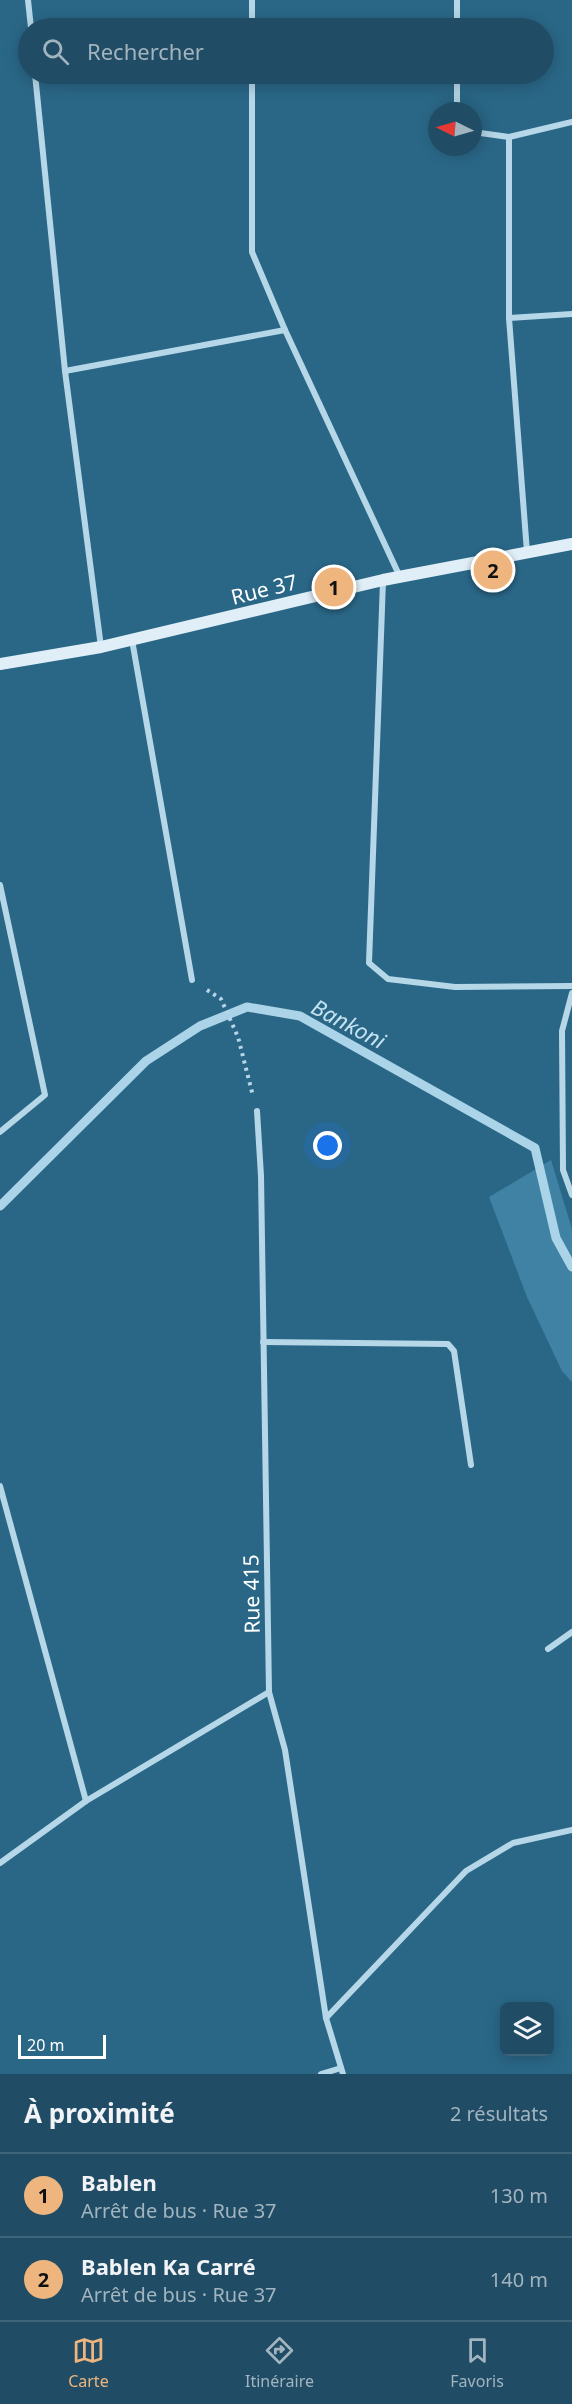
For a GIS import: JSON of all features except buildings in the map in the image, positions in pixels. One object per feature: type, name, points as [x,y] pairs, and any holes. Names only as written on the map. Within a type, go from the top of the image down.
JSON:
[{"type":"main road","name":"Rue 37","points":[[0,664],[101,647],[383,580],[572,544]]},
{"type":"street","points":[[28,0],[30,18]]},
{"type":"street","points":[[252,0],[252,18]]},
{"type":"street","points":[[457,0],[457,18]]},
{"type":"street","points":[[36,84],[65,371],[101,647]]},
{"type":"street","points":[[252,84],[252,252],[285,330],[400,577]]},
{"type":"street","points":[[457,84],[458,102]]},
{"type":"street","points":[[482,133],[508,136],[572,122]]},
{"type":"street","points":[[508,136],[509,318],[527,553]]},
{"type":"street","points":[[509,318],[572,314]]},
{"type":"street","points":[[65,371],[285,330]]},
{"type":"street","points":[[383,580],[369,963],[388,979],[455,987],[572,986]]},
{"type":"street","points":[[132,640],[192,980]]},
{"type":"street","points":[[0,885],[45,1095],[0,1132]]},
{"type":"street","points":[[572,993],[562,1031],[562,1043],[563,1170],[572,1196]]},
{"type":"street","name":"Rue 415","points":[[256,1111],[261,1176],[269,1692],[285,1750],[326,2018],[342,2071]]},
{"type":"street","points":[[263,1342],[448,1344],[454,1351],[471,1465]]},
{"type":"street","points":[[0,1486],[86,1801]]},
{"type":"street","points":[[548,1649],[572,1632]]},
{"type":"street","points":[[0,1863],[86,1801],[269,1692]]},
{"type":"street","points":[[326,2018],[466,1871],[513,1843],[572,1830]]},
{"type":"street","points":[[321,2074],[342,2071]]},
{"type":"path","points":[[221,999],[238,1037],[256,1111]]},
{"type":"shaded area","points":[[551,1160],[572,1229],[572,1382],[562,1371],[527,1297],[489,1197]]},
{"type":"waterway","name":"Bankoni","points":[[0,1206],[146,1061],[200,1026],[247,1007],[300,1016],[535,1148],[556,1238],[572,1267]]},
{"type":"place","name":"Bablen Ka Carré","points":[[493,570]]},
{"type":"place","name":"Bablen","points":[[334,587]]}]
